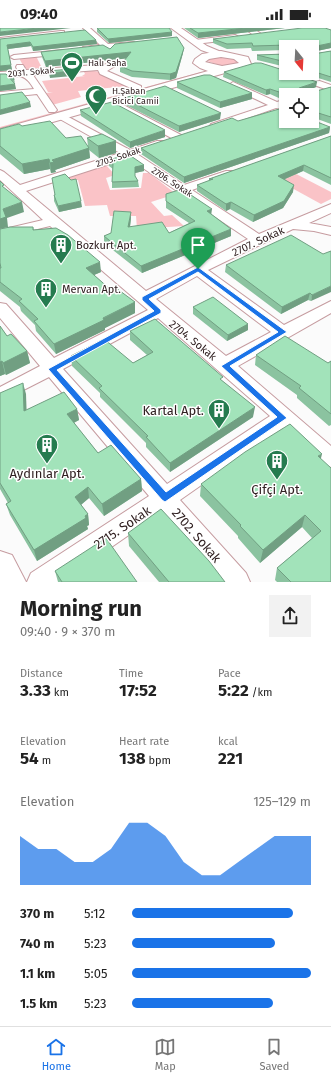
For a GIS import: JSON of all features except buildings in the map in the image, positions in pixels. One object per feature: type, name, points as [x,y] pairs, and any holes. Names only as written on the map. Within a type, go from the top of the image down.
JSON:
[{"type":"main road","points":[[319,50],[331,49]]},
{"type":"main road","points":[[319,54],[331,52]]},
{"type":"main road","points":[[0,124],[57,113],[170,90],[208,76],[225,77],[239,67],[253,62],[236,56],[221,54],[206,56],[200,61],[196,68],[186,74],[57,113],[0,132]]},
{"type":"main road","points":[[200,61],[225,77]]},
{"type":"main road","points":[[0,567],[9,582]]},
{"type":"street","points":[[6,45],[21,34],[25,28]]},
{"type":"street","points":[[164,28],[198,54],[200,61]]},
{"type":"street","points":[[175,28],[206,50],[221,54]]},
{"type":"street","points":[[194,42],[262,34],[248,28]]},
{"type":"street","points":[[88,29],[107,47],[114,61],[102,69],[103,72],[138,88]]},
{"type":"street","points":[[16,37],[66,32]]},
{"type":"street","points":[[6,45],[72,51],[146,42]]},
{"type":"street","points":[[6,45],[23,73],[31,77],[39,91],[57,113]]},
{"type":"street","name":"2031. Sokak","points":[[0,75],[114,61]]},
{"type":"street","points":[[225,77],[279,103]]},
{"type":"street","points":[[308,80],[330,88]]},
{"type":"street","points":[[319,91],[330,88]]},
{"type":"street","points":[[0,95],[39,91]]},
{"type":"street","name":"2703. Sokak","points":[[18,190],[128,153],[183,137],[112,102]]},
{"type":"street","points":[[207,129],[279,106]]},
{"type":"street","name":"2706. Sokak","points":[[57,113],[128,153],[184,189],[258,240]]},
{"type":"street","points":[[222,114],[235,120]]},
{"type":"street","points":[[184,189],[242,168]]},
{"type":"street","name":"2704. Sokak","points":[[0,174],[52,221],[145,298],[158,311],[225,366],[283,418],[331,458]]},
{"type":"street","name":"2707. Sokak","points":[[145,298],[198,269],[258,240],[331,208]]},
{"type":"street","points":[[311,217],[331,228]]},
{"type":"street","points":[[0,234],[26,229],[52,221]]},
{"type":"street","points":[[290,226],[314,227],[331,231]]},
{"type":"street","points":[[198,269],[283,332]]},
{"type":"street","points":[[225,366],[331,306]]},
{"type":"street","name":"2702. Sokak","points":[[0,308],[237,582]]},
{"type":"street","points":[[0,395],[52,369],[158,311]]},
{"type":"street","name":"2715. Sokak","points":[[40,582],[283,418]]},
{"type":"shaded area","points":[[36,56],[42,68],[25,69],[19,58]]},
{"type":"shaded area","points":[[216,56],[230,57],[238,61],[236,64],[222,66],[207,61],[209,58]]},
{"type":"shaded area","points":[[85,69],[104,73],[127,86],[78,91],[81,97],[52,105],[46,93],[53,92],[48,92],[42,81],[85,76],[82,76],[85,74],[84,72],[74,72]]},
{"type":"shaded area","points":[[201,72],[207,74],[0,129],[0,127]]},
{"type":"shaded area","points":[[271,161],[331,192],[331,199],[321,204],[290,187]]},
{"type":"shaded area","points":[[106,165],[115,175],[106,178],[110,190],[141,188],[143,173],[149,173],[176,194],[151,202],[164,216],[172,215],[184,226],[137,229],[136,216],[110,216],[107,205],[85,206],[78,180],[52,183]]},
{"type":"place","name":"Halı Saha","points":[[72,82]]},
{"type":"place","name":"H.Şaban Bicici Camii","points":[[96,116]]},
{"type":"place","name":"Bozkurt Apt.","points":[[61,264]]},
{"type":"place","name":"Mervan Apt.","points":[[46,308]]},
{"type":"place","name":"Kartal Apt.","points":[[219,430]]},
{"type":"place","name":"Aydınlar Apt.","points":[[47,464]]},
{"type":"place","name":"Çifçi Apt.","points":[[277,480]]},
{"type":"route","points":[[198,269],[283,332],[225,366],[283,418],[165,498],[114,442],[52,369],[158,311],[145,298],[198,269]]}]
